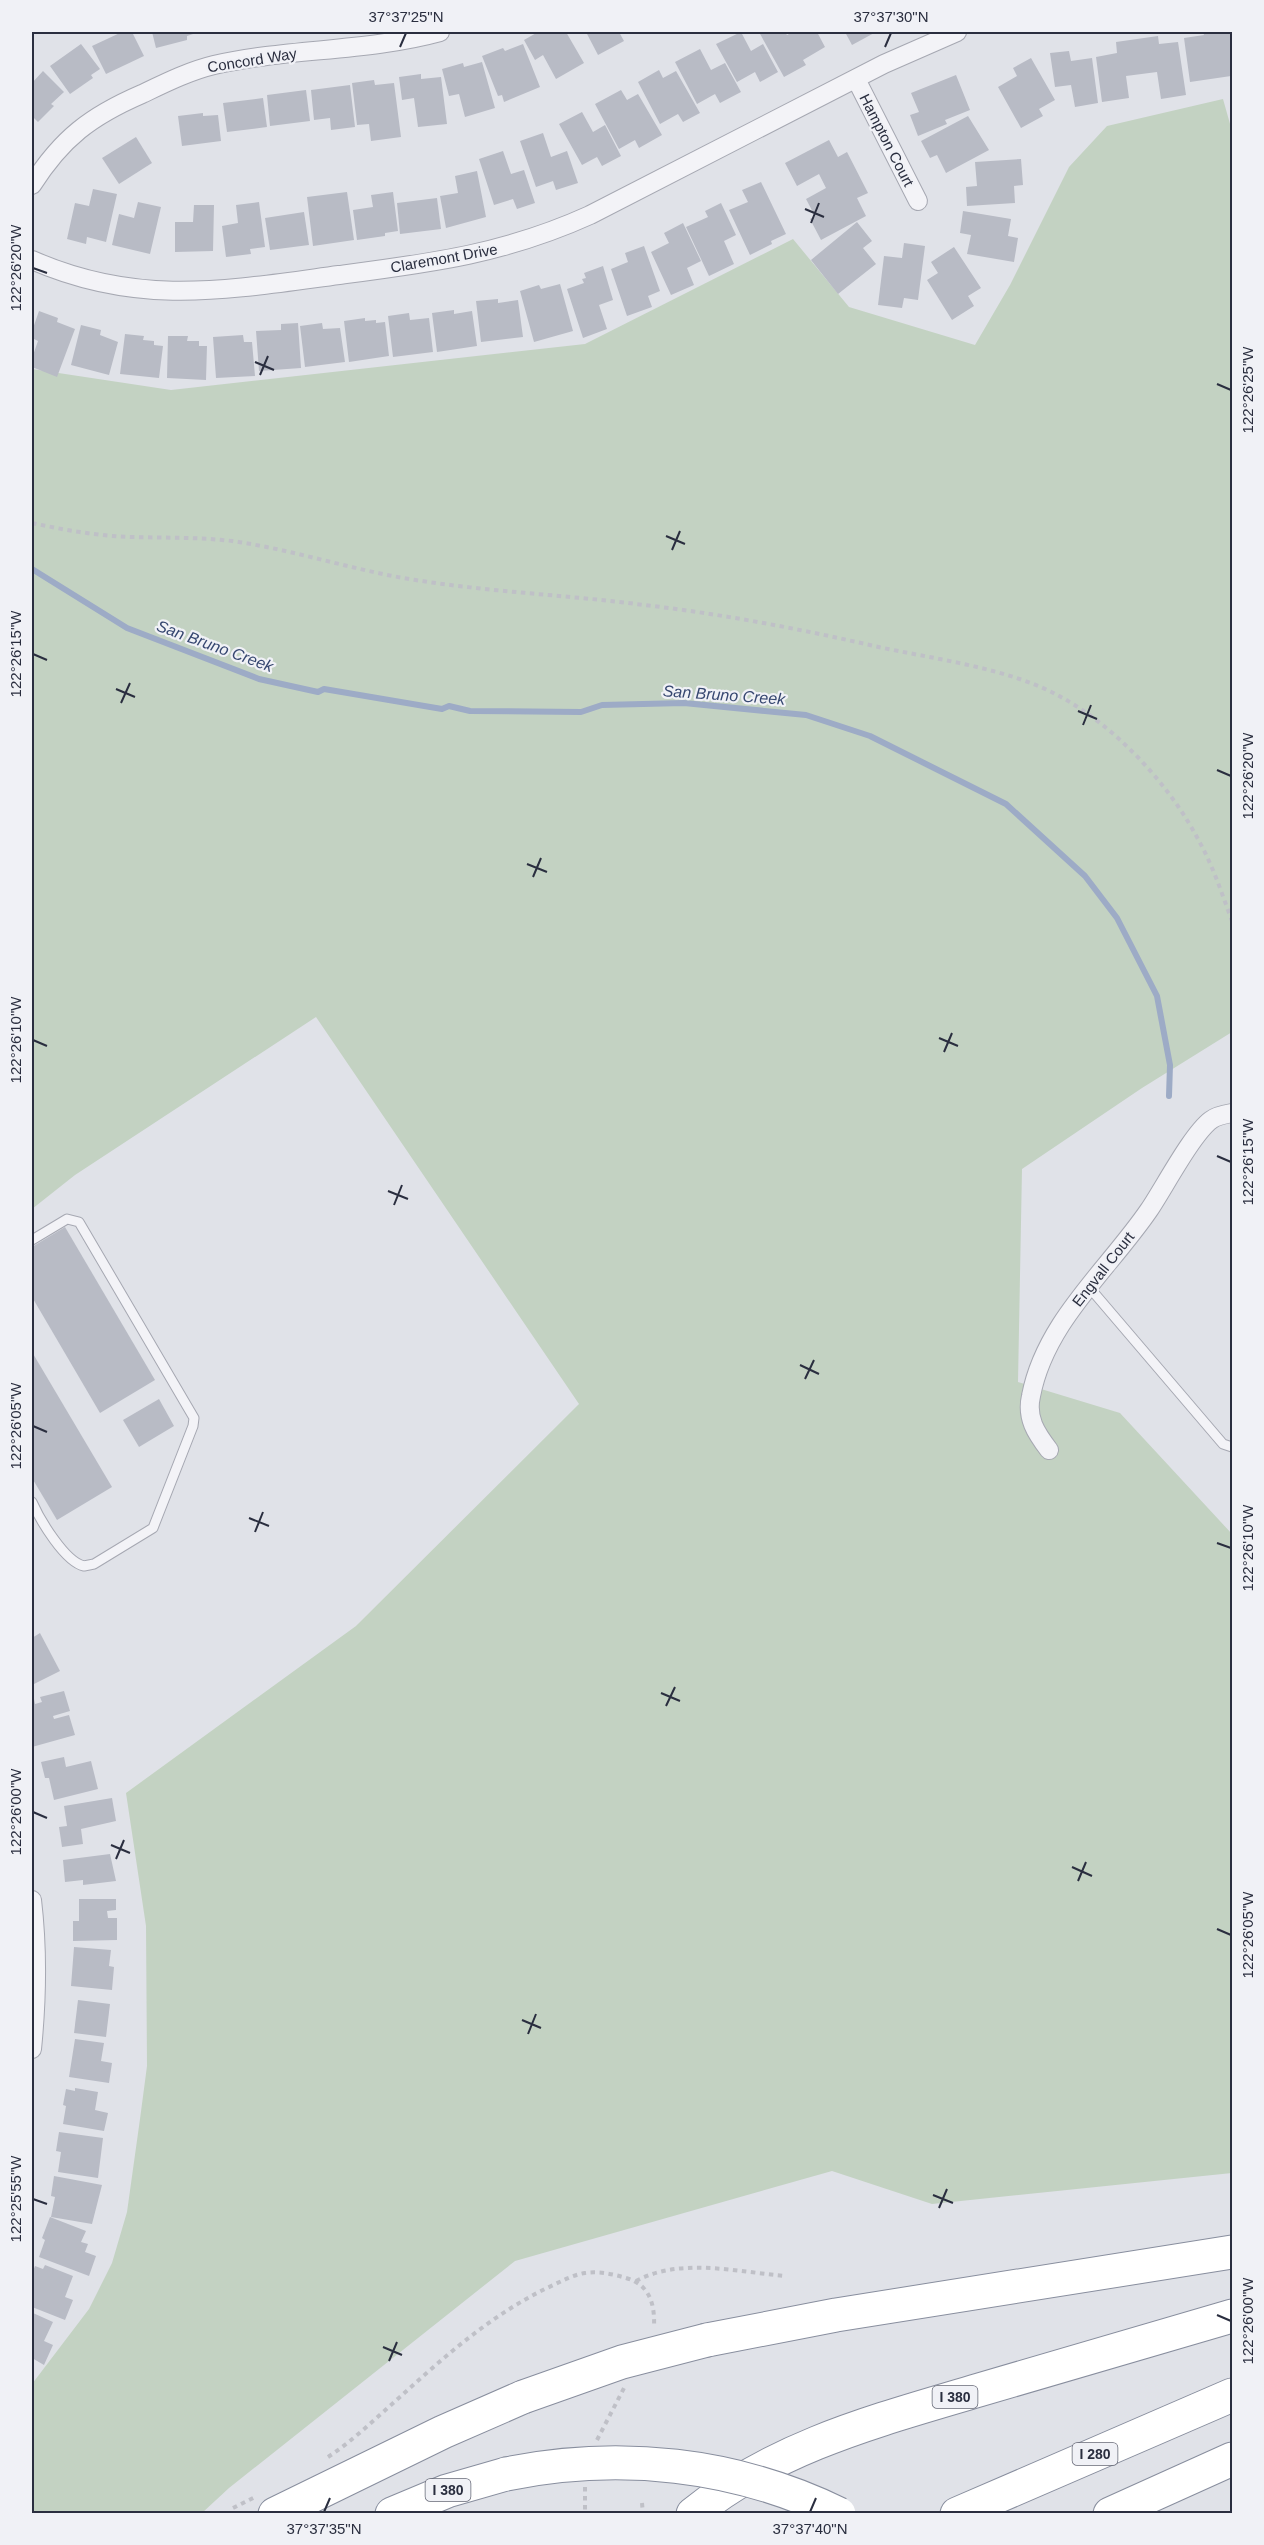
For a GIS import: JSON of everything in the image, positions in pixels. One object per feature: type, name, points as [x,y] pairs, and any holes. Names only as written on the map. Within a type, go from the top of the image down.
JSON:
[{"type":"highway","points":[[1020,2287],[1070,2270],[1233,2240]]},
{"type":"highway","points":[[275,2514],[443,2432],[523,2397],[632,2359],[707,2340],[814,2319],[1233,2252]]},
{"type":"highway","name":"I 380","points":[[693,2514],[725,2490],[775,2460],[848,2429],[1233,2316]]},
{"type":"highway","name":"I 280","points":[[957,2514],[1233,2395]]},
{"type":"highway","points":[[1110,2514],[1233,2459]]},
{"type":"highway","name":"I 380","points":[[392,2514],[447,2490],[506,2474],[594,2462],[638,2462],[725,2473],[764,2484],[839,2514]]},
{"type":"street","name":"Concord Way","points":[[32,185],[54,153],[81,127],[110,108],[187,73],[234,61],[440,32]]},
{"type":"street","name":"Claremont Drive","points":[[32,260],[73,276],[108,284],[149,291],[187,292],[233,289],[482,254],[547,234],[590,215],[951,32]]},
{"type":"street","name":"Hampton Court","points":[[856,79],[918,201]]},
{"type":"street","name":"Engvall Court","points":[[1049,1450],[1036,1432],[1030,1417],[1030,1398],[1037,1372],[1050,1342],[1141,1220],[1198,1134],[1212,1119],[1233,1113]]},
{"type":"street","points":[[32,1900],[37,1964],[36,2012],[32,2049]]},
{"type":"lane","points":[[32,1240],[67,1219],[80,1222],[193,1414],[194,1422],[153,1528],[94,1564],[84,1566],[71,1560],[40,1521],[32,1502]]},
{"type":"lane","points":[[1089,1287],[1223,1444],[1233,1447]]},
{"type":"path","points":[[32,523],[73,532],[265,546],[377,574],[417,581],[641,604],[817,633],[1024,678],[1062,697],[1102,723],[1137,757],[1177,806],[1198,839],[1215,874],[1233,921]]},
{"type":"path","points":[[636,2281],[652,2273],[687,2267],[786,2276]]},
{"type":"path","points":[[642,2503],[643,2514]]},
{"type":"green space","points":[[1223,99],[1232,131],[1232,1032],[1142,1088],[1022,1169],[1018,1382],[1120,1413],[1232,1534],[1232,2173],[932,2204],[832,2171],[515,2261],[229,2488],[202,2513],[32,2513],[32,2384],[89,2309],[112,2263],[127,2212],[147,2066],[146,1926],[126,1793],[356,1626],[579,1404],[316,1017],[75,1175],[32,1209],[32,369],[171,390],[585,344],[793,239],[849,307],[975,345],[1010,285],[1069,167],[1107,126]]},
{"type":"building","points":[[122,32],[132,32],[144,56],[106,74],[92,46]]},
{"type":"building","points":[[152,32],[196,33],[187,36],[187,40],[156,48]]},
{"type":"building","points":[[538,32],[566,32],[584,63],[556,79],[543,55],[535,60],[524,40]]},
{"type":"building","points":[[586,32],[619,32],[624,41],[598,55]]},
{"type":"building","points":[[741,32],[751,51],[763,44],[778,72],[760,82],[755,72],[737,82],[716,44]]},
{"type":"building","points":[[759,32],[785,32],[787,35],[793,32],[817,32],[825,47],[803,60],[806,65],[784,77]]},
{"type":"building","points":[[845,32],[876,32],[852,45]]},
{"type":"building","points":[[1203,32],[1232,32],[1231,76],[1190,82],[1184,38],[1204,35]]},
{"type":"building","points":[[1158,36],[1159,44],[1178,42],[1186,95],[1161,99],[1157,72],[1126,76],[1129,98],[1102,102],[1096,57],[1117,53],[1116,42]]},
{"type":"building","points":[[81,44],[100,69],[91,75],[93,78],[70,94],[50,66]]},
{"type":"building","points":[[523,44],[540,87],[504,102],[502,95],[498,96],[482,56]]},
{"type":"building","points":[[700,49],[711,70],[725,63],[741,92],[720,103],[715,94],[697,104],[675,62]]},
{"type":"building","points":[[1069,51],[1071,61],[1092,58],[1098,103],[1075,107],[1071,85],[1055,87],[1050,53]]},
{"type":"building","points":[[1031,58],[1055,100],[1039,109],[1043,116],[1021,128],[998,87],[1017,76],[1013,68]]},
{"type":"building","points":[[482,62],[495,108],[465,117],[459,94],[449,96],[442,69],[463,63],[464,67]]},
{"type":"building","points":[[659,70],[663,78],[676,71],[700,113],[683,122],[678,114],[660,124],[638,82]]},
{"type":"building","points":[[43,71],[64,92],[51,104],[54,106],[38,122],[32,116],[32,83]]},
{"type":"building","points":[[421,74],[421,79],[441,77],[447,124],[418,127],[414,98],[402,100],[399,77]]},
{"type":"building","points":[[956,75],[970,110],[945,120],[947,124],[918,136],[910,115],[919,112],[911,93]]},
{"type":"building","points":[[374,80],[375,85],[394,83],[401,137],[371,141],[369,124],[357,125],[352,83]]},
{"type":"building","points":[[350,85],[355,127],[331,130],[330,118],[314,120],[311,90]]},
{"type":"building","points":[[306,90],[310,121],[270,126],[267,95]]},
{"type":"building","points":[[621,90],[627,100],[638,94],[662,135],[639,148],[635,140],[619,149],[595,104]]},
{"type":"building","points":[[263,98],[267,127],[227,132],[223,103]]},
{"type":"building","points":[[582,112],[593,132],[605,125],[621,156],[602,166],[597,157],[582,165],[559,124]]},
{"type":"building","points":[[203,113],[203,116],[218,115],[221,141],[182,146],[178,116]]},
{"type":"building","points":[[968,116],[989,150],[946,173],[937,155],[930,158],[921,141]]},
{"type":"building","points":[[543,133],[551,157],[567,151],[578,183],[556,190],[553,181],[536,187],[520,141]]},
{"type":"building","points":[[136,137],[152,163],[119,184],[102,158]]},
{"type":"building","points":[[829,140],[838,157],[847,152],[868,193],[857,198],[866,216],[821,240],[810,219],[815,216],[806,199],[826,188],[819,174],[797,186],[785,163]]},
{"type":"building","points":[[503,151],[511,174],[524,170],[535,203],[517,209],[513,199],[494,205],[479,159]]},
{"type":"building","points":[[1021,159],[1023,185],[1014,186],[1015,203],[967,206],[966,187],[977,186],[975,162]]},
{"type":"building","points":[[477,171],[486,217],[446,228],[440,196],[458,193],[455,176]]},
{"type":"building","points":[[761,182],[786,234],[750,255],[729,210],[748,202],[742,190]]},
{"type":"building","points":[[93,189],[117,194],[106,242],[87,237],[86,244],[67,239],[75,203],[89,206]]},
{"type":"building","points":[[347,192],[354,240],[313,246],[307,197]]},
{"type":"building","points":[[393,192],[398,231],[385,233],[385,236],[357,240],[353,210],[373,207],[371,195]]},
{"type":"building","points":[[437,198],[441,229],[400,234],[397,203]]},
{"type":"building","points":[[138,202],[161,207],[150,254],[112,245],[119,214],[134,218]]},
{"type":"building","points":[[259,202],[265,247],[250,249],[251,254],[226,257],[222,226],[238,223],[236,205]]},
{"type":"building","points":[[721,203],[736,235],[724,241],[734,264],[709,276],[686,227],[708,217],[705,211]]},
{"type":"building","points":[[194,205],[214,205],[213,251],[175,252],[175,222],[193,222]]},
{"type":"building","points":[[963,211],[1011,219],[1008,236],[1018,238],[1014,262],[967,254],[971,235],[960,233]]},
{"type":"building","points":[[304,212],[309,245],[270,250],[265,218]]},
{"type":"building","points":[[857,222],[872,241],[863,248],[876,264],[838,294],[811,260]]},
{"type":"building","points":[[683,223],[701,261],[687,268],[694,285],[671,295],[651,252],[669,243],[664,233]]},
{"type":"building","points":[[904,243],[925,246],[918,300],[904,298],[902,308],[878,305],[884,256],[902,258]]},
{"type":"building","points":[[644,246],[660,291],[648,296],[652,307],[627,316],[611,269],[628,262],[625,253]]},
{"type":"building","points":[[954,247],[981,288],[968,296],[974,306],[952,320],[927,280],[938,273],[931,262]]},
{"type":"building","points":[[603,266],[613,300],[599,305],[607,329],[583,338],[567,289],[584,283],[582,279],[586,278],[584,273]]},
{"type":"building","points":[[560,284],[573,331],[534,342],[520,291],[539,285],[541,289]]},
{"type":"building","points":[[498,299],[498,303],[518,300],[523,337],[481,342],[476,301]]},
{"type":"building","points":[[454,310],[454,314],[472,311],[477,346],[437,352],[432,313]]},
{"type":"building","points":[[39,311],[58,318],[57,322],[75,329],[57,377],[32,367],[32,358],[38,341],[32,338],[32,331]]},
{"type":"building","points":[[409,313],[410,320],[429,318],[433,352],[393,357],[388,316]]},
{"type":"building","points":[[365,318],[365,321],[385,322],[389,356],[349,362],[344,321]]},
{"type":"building","points":[[298,323],[301,368],[259,371],[256,331],[281,330],[281,324]]},
{"type":"building","points":[[322,323],[323,329],[340,328],[345,362],[305,367],[300,326]]},
{"type":"building","points":[[81,325],[101,330],[100,335],[118,342],[109,375],[71,365]]},
{"type":"building","points":[[125,334],[144,336],[143,340],[154,341],[154,345],[163,346],[159,378],[120,374]]},
{"type":"building","points":[[243,335],[244,342],[252,342],[255,376],[216,378],[213,337]]},
{"type":"building","points":[[168,336],[188,336],[187,341],[199,341],[199,346],[207,346],[206,380],[167,378]]},
{"type":"building","points":[[65,1227],[155,1380],[100,1413],[32,1297],[32,1247]]},
{"type":"building","points":[[32,1352],[112,1487],[57,1520],[32,1478]]},
{"type":"building","points":[[159,1399],[174,1426],[139,1447],[123,1420]]},
{"type":"building","points":[[40,1633],[60,1671],[32,1685],[32,1638]]},
{"type":"building","points":[[64,1691],[70,1711],[53,1716],[54,1719],[69,1715],[75,1735],[32,1747],[32,1700],[34,1699],[35,1704],[42,1702],[40,1697]]},
{"type":"building","points":[[64,1757],[66,1767],[91,1761],[98,1789],[54,1800],[49,1778],[45,1778],[41,1762]]},
{"type":"building","points":[[112,1798],[116,1821],[81,1829],[83,1844],[62,1847],[59,1827],[67,1826],[64,1806]]},
{"type":"building","points":[[110,1854],[116,1881],[83,1885],[83,1880],[65,1882],[63,1860]]},
{"type":"building","points":[[79,1899],[116,1899],[116,1910],[107,1911],[108,1918],[117,1918],[117,1940],[73,1941],[73,1921],[79,1921]]},
{"type":"building","points":[[74,1947],[111,1950],[109,1966],[114,1967],[112,1990],[71,1986]]},
{"type":"building","points":[[78,2000],[110,2004],[106,2037],[74,2033]]},
{"type":"building","points":[[75,2039],[104,2043],[101,2061],[112,2063],[109,2083],[69,2077]]},
{"type":"building","points":[[75,2088],[98,2092],[95,2110],[108,2113],[104,2131],[63,2124],[66,2089],[75,2091]]},
{"type":"building","points":[[59,2132],[103,2138],[98,2178],[58,2172],[61,2152],[56,2151]]},
{"type":"building","points":[[54,2176],[102,2185],[92,2224],[51,2217],[55,2197],[51,2196]]},
{"type":"building","points":[[50,2217],[86,2231],[81,2242],[88,2244],[85,2252],[96,2256],[89,2276],[39,2257],[45,2240],[42,2238]]},
{"type":"building","points":[[45,2265],[73,2276],[65,2297],[73,2300],[65,2320],[32,2307],[32,2274],[35,2266],[43,2269]]},
{"type":"building","points":[[33,2313],[53,2322],[44,2341],[53,2345],[44,2365],[32,2358]]},
{"type":"waterway","name":"San Bruno Creek","points":[[32,569],[127,628],[259,679],[318,692],[324,689],[442,709],[449,706],[470,711],[581,712],[602,705],[684,703],[806,715],[870,736],[1006,804],[1085,876],[1117,918],[1157,996],[1170,1065],[1169,1096]]}]
